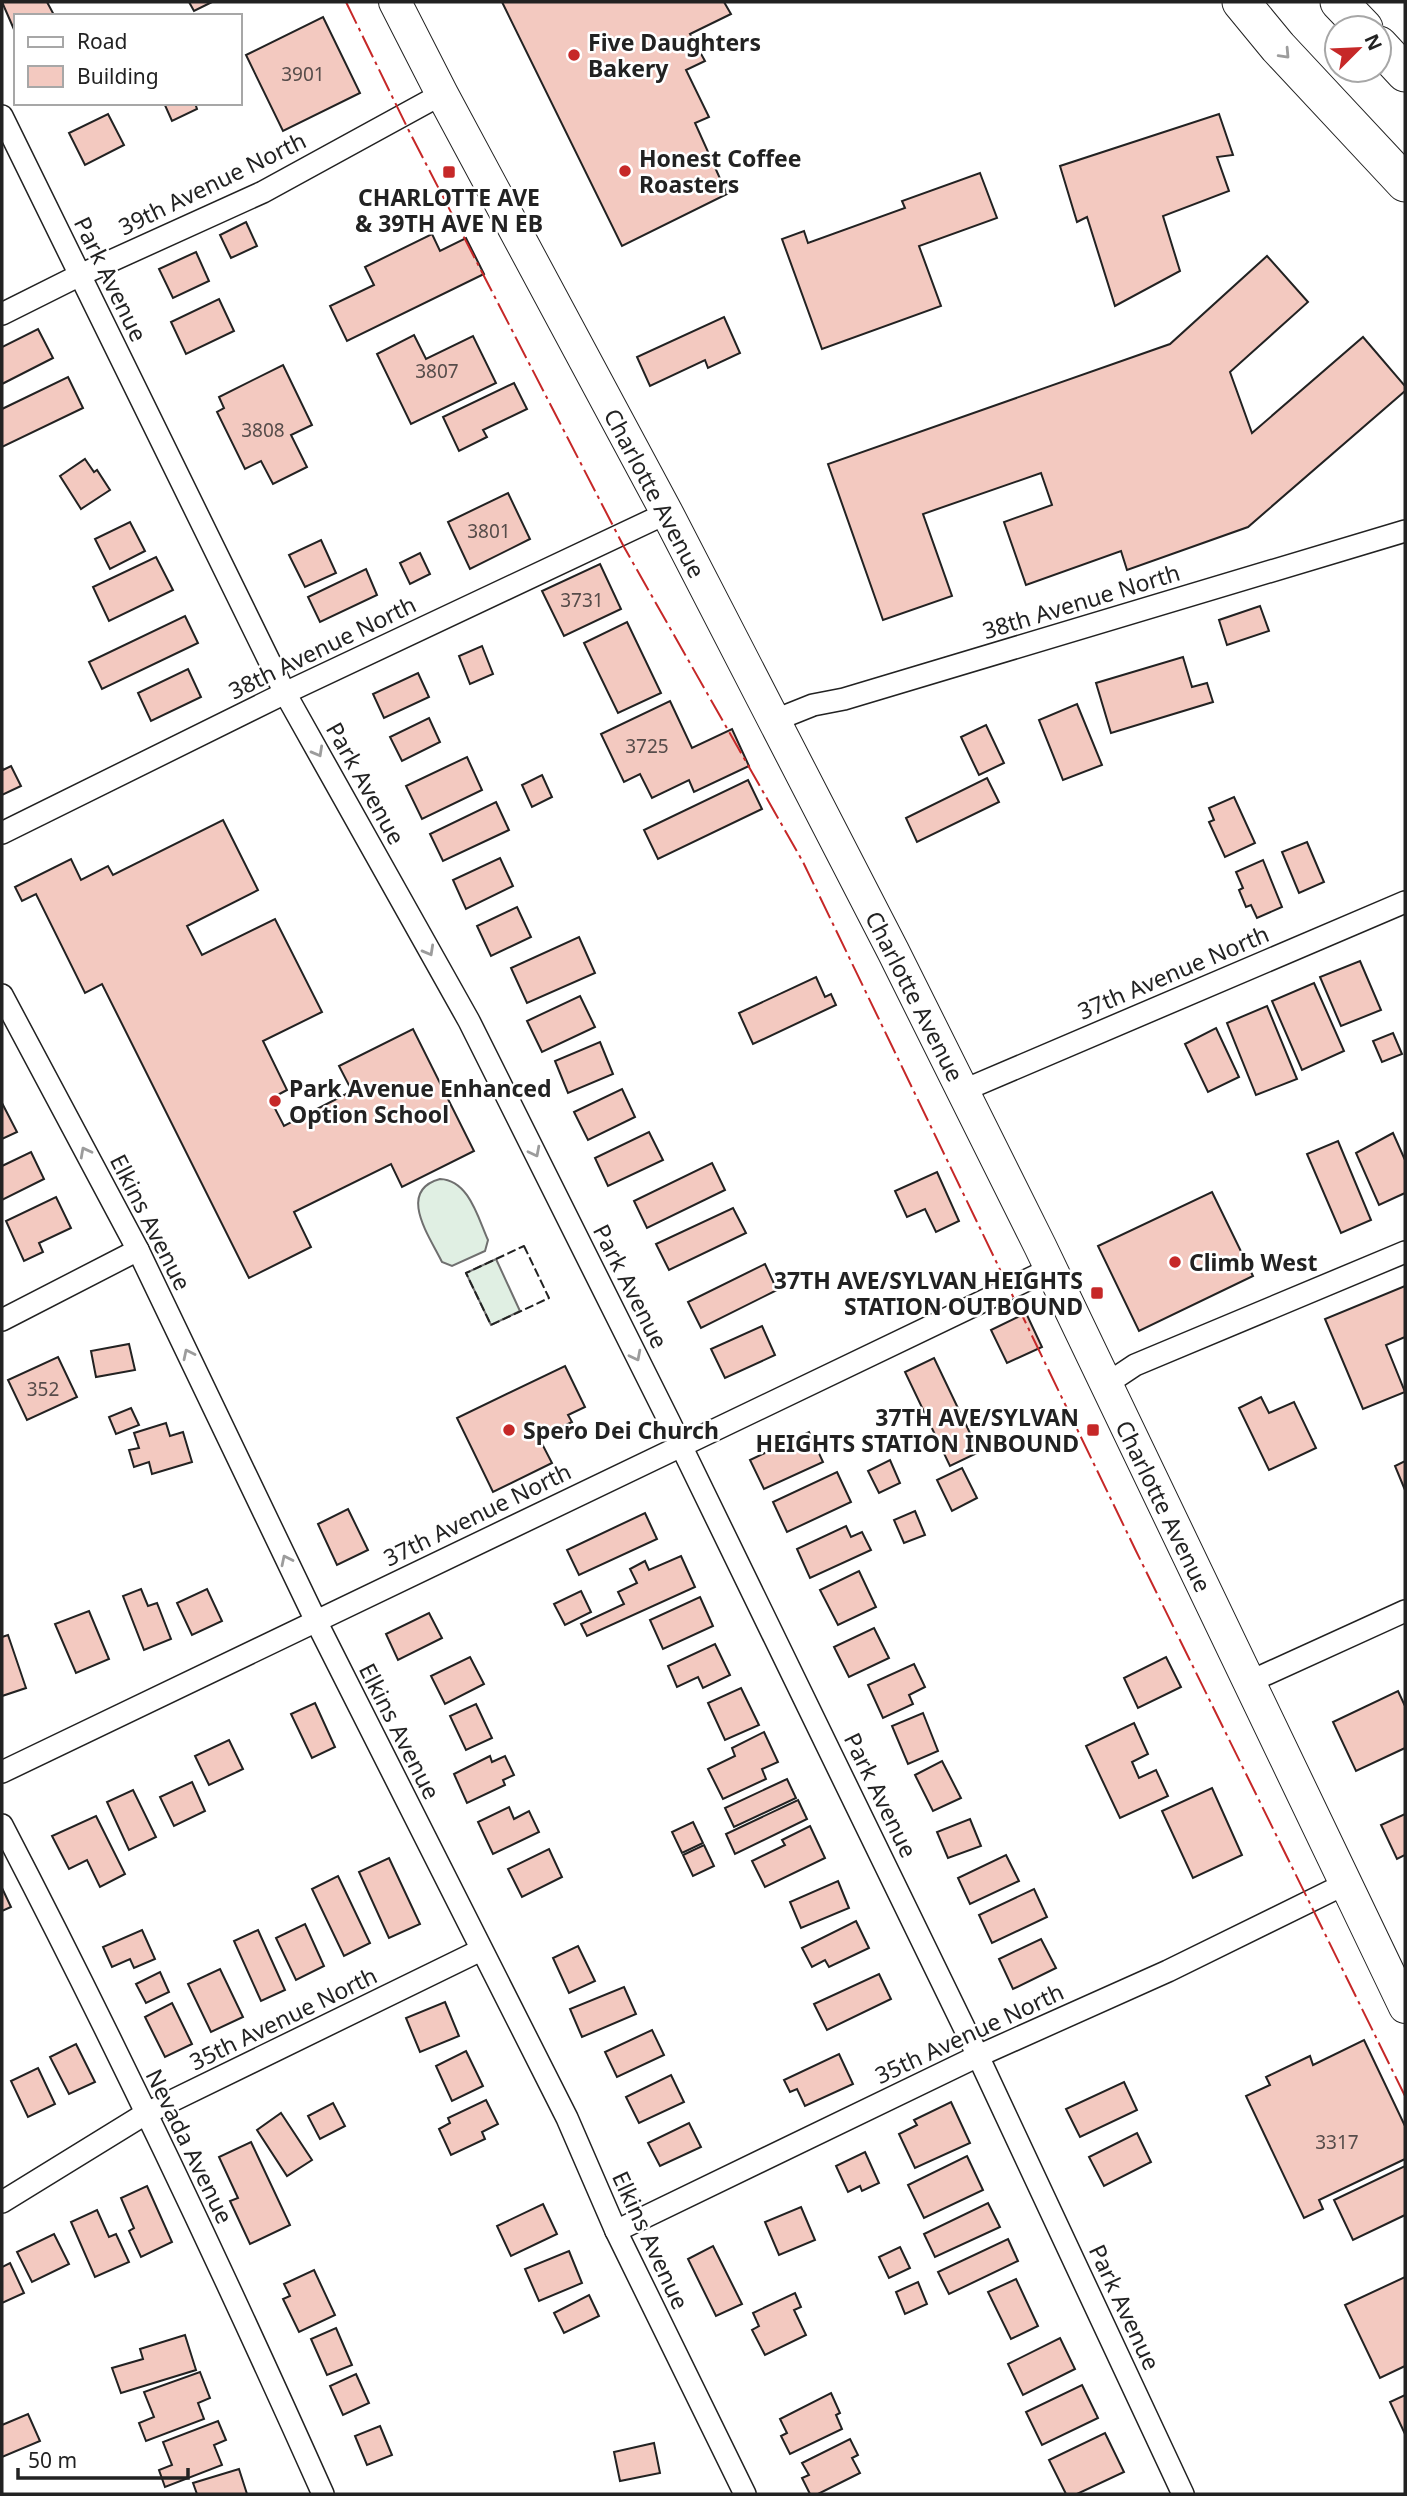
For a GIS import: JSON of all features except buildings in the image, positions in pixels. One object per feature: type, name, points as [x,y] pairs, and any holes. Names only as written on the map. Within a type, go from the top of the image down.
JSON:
[{"type":"highway","points":[[1241,2],[1278,47],[1405,183]]},
{"type":"highway","points":[[1393,60],[1405,73]]},
{"type":"main road","name":"Charlotte Avenue","points":[[395,2],[667,513],[865,895],[1050,1269],[1405,2007]]},
{"type":"street","name":"39th Avenue North","points":[[2,314],[80,275],[263,192],[442,94]]},
{"type":"street","name":"Park Avenue","points":[[2,116],[285,693],[469,1021],[681,1445],[978,2056],[1183,2494]]},
{"type":"street","name":"38th Avenue North","points":[[2,833],[285,693],[667,513]]},
{"type":"street","name":"38th Avenue North","points":[[773,721],[813,705],[844,699],[1405,531]]},
{"type":"street","name":"37th Avenue North","points":[[962,1091],[1405,902]]},
{"type":"street","name":"Elkins Avenue","points":[[2,995],[138,1250],[316,1621],[567,2118],[616,2231],[745,2494]]},
{"type":"street","points":[[2,1320],[138,1250]]},
{"type":"street","points":[[1105,1385],[1135,1365],[1405,1252]]},
{"type":"street","name":"37th Avenue North","points":[[2,1772],[1050,1269]]},
{"type":"street","points":[[1249,1682],[1405,1611]]},
{"type":"street","name":"Nevada Avenue","points":[[2,1825],[67,1950],[230,2286],[323,2494]]},
{"type":"street","name":"35th Avenue North","points":[[616,2231],[978,2056],[1168,1971],[1345,1884]]},
{"type":"street","name":"35th Avenue North","points":[[2,2202],[145,2114],[481,1950]]},
{"type":"green space","points":[[440,1179],[450,1181],[465,1193],[488,1240],[485,1251],[452,1266],[442,1262],[424,1228],[418,1204],[420,1194],[427,1185]]},
{"type":"green space","points":[[496,1259],[520,1311],[491,1325],[466,1273]]},
{"type":"fence","points":[[524,1246],[549,1298],[491,1325],[466,1273],[524,1246]]},
{"type":"power","points":[[346,2],[408,129],[624,547],[803,862],[1136,1551],[1405,2096]]},
{"type":"place","name":"Five Daughters Bakery","points":[[574,55]]},
{"type":"place","name":"Honest Coffee Roasters","points":[[625,171]]},
{"type":"place","name":"CHARLOTTE AVE & 39TH AVE N EB","points":[[449,172]]},
{"type":"place","name":"Park Avenue Enhanced Option School","points":[[275,1101]]},
{"type":"place","name":"Climb West","points":[[1175,1262]]},
{"type":"place","name":"37TH AVE/SYLVAN HEIGHTS STATION OUTBOUND","points":[[1097,1293]]},
{"type":"place","name":"Spero Dei Church","points":[[509,1430]]},
{"type":"place","name":"37TH AVE/SYLVAN HEIGHTS STATION INBOUND","points":[[1093,1430]]}]
